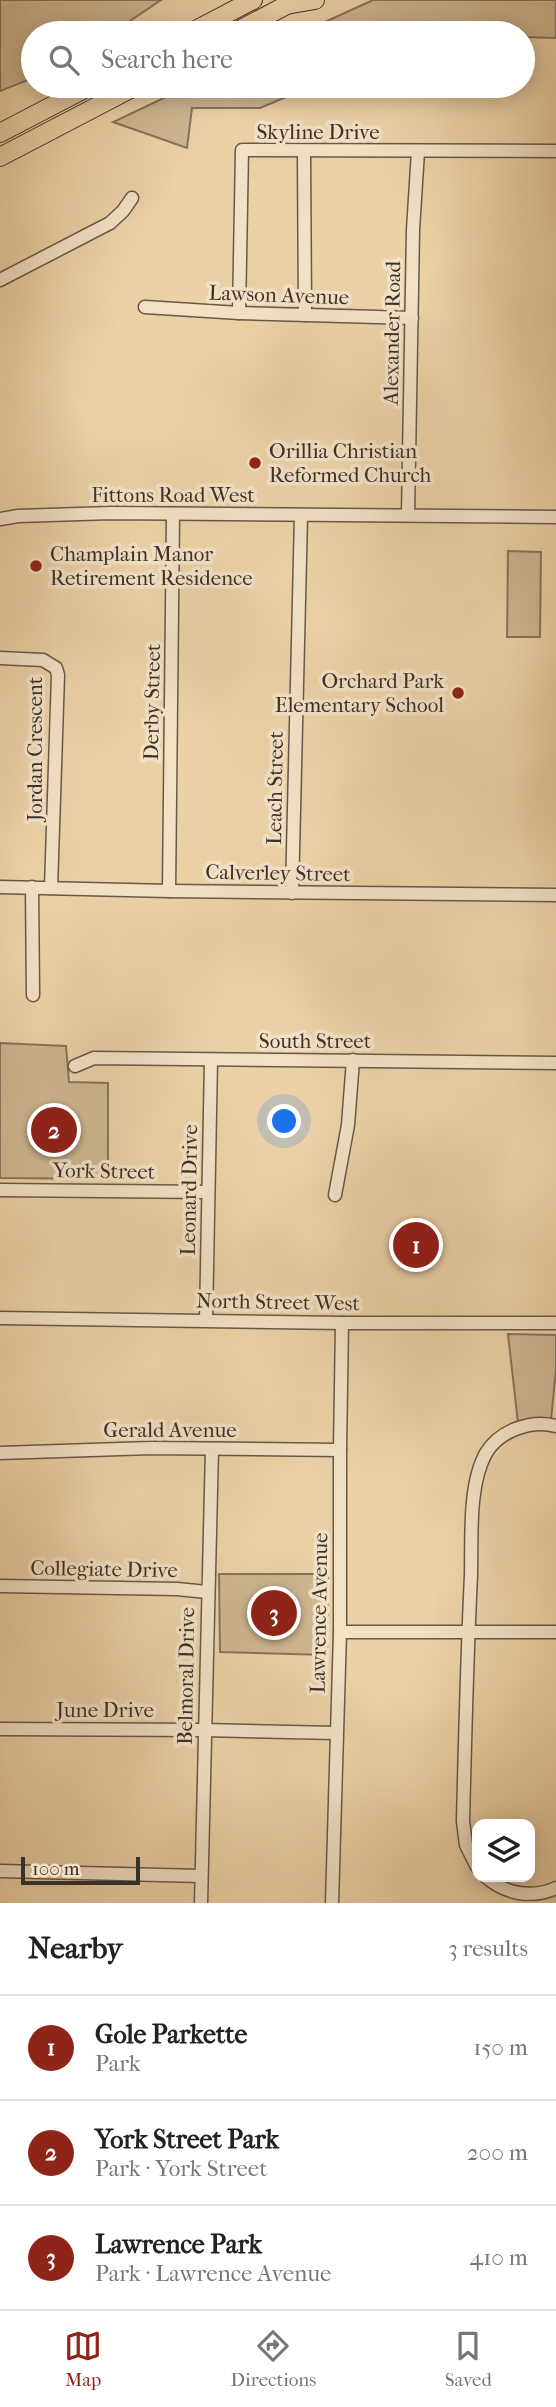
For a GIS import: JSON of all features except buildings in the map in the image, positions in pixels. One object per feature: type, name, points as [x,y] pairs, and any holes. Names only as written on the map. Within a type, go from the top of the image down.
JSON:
[{"type":"highway","points":[[211,21],[253,0]]},
{"type":"highway","points":[[256,21],[291,3],[314,0]]},
{"type":"highway","points":[[0,133],[67,98]]},
{"type":"highway","points":[[0,157],[113,98]]},
{"type":"street","name":"Skyline Drive","points":[[239,313],[242,150],[556,151]]},
{"type":"street","points":[[304,151],[305,315]]},
{"type":"street","name":"Alexander Road","points":[[408,515],[413,230],[418,151]]},
{"type":"street","points":[[0,280],[110,223],[132,198]]},
{"type":"street","name":"Lawson Avenue","points":[[145,307],[239,313],[412,318]]},
{"type":"street","name":"Fittons Road West","points":[[0,519],[46,515],[173,514],[556,517]]},
{"type":"street","name":"Derby Street","points":[[169,891],[173,514]]},
{"type":"street","name":"Leach Street","points":[[292,893],[301,516]]},
{"type":"street","name":"Jordan Crescent","points":[[0,658],[43,660],[56,668],[58,675],[51,888]]},
{"type":"street","name":"Calverley Street","points":[[0,887],[556,895]]},
{"type":"street","points":[[32,887],[33,995]]},
{"type":"street","name":"South Street","points":[[75,1066],[94,1058],[556,1063]]},
{"type":"street","name":"Leonard Drive","points":[[206,1320],[211,1060]]},
{"type":"street","points":[[335,1195],[348,1125],[353,1060]]},
{"type":"street","name":"York Street","points":[[0,1190],[208,1192]]},
{"type":"street","name":"North Street West","points":[[0,1318],[556,1323]]},
{"type":"street","name":"Lawrence Avenue","points":[[332,1903],[340,1632],[342,1323]]},
{"type":"street","points":[[472,1857],[466,1846],[463,1821],[474,1506],[481,1465],[491,1447],[517,1428],[529,1424],[556,1426]]},
{"type":"street","name":"Gerald Avenue","points":[[0,1453],[151,1448],[340,1450]]},
{"type":"street","name":"Belmoral Drive","points":[[201,1903],[212,1449]]},
{"type":"street","name":"Collegiate Drive","points":[[0,1586],[177,1589],[207,1592]]},
{"type":"street","points":[[340,1632],[556,1632]]},
{"type":"street","name":"June Drive","points":[[0,1729],[336,1733]]},
{"type":"street","points":[[0,1871],[201,1876]]},
{"type":"street","points":[[491,1882],[515,1893],[538,1894],[556,1888]]},
{"type":"shaded area","points":[[0,0],[161,0],[130,21],[21,21],[21,83],[0,91]]},
{"type":"shaded area","points":[[373,0],[556,0],[556,38],[535,37],[535,21],[327,21]]},
{"type":"shaded area","points":[[164,98],[284,98],[260,108],[192,108],[187,148],[113,122]]},
{"type":"shaded area","points":[[508,551],[541,552],[540,637],[507,637]]},
{"type":"shaded area","points":[[0,1043],[66,1046],[69,1082],[108,1083],[108,1179],[0,1178]]},
{"type":"shaded area","points":[[402,1233],[429,1234],[429,1257],[403,1256]]},
{"type":"shaded area","points":[[508,1334],[556,1335],[551,1420],[518,1423]]},
{"type":"shaded area","points":[[219,1574],[328,1574],[327,1655],[220,1652]]},
{"type":"place","name":"Orillia Christian Reformed Church","points":[[255,463]]},
{"type":"place","name":"Champlain Manor Retirement Residence","points":[[36,566]]},
{"type":"place","name":"Orchard Park Elementary School","points":[[458,693]]},
{"type":"place","name":"York Street Park","points":[[54,1130]]},
{"type":"place","name":"Gole Parkette","points":[[416,1245]]},
{"type":"place","name":"Lawrence Park","points":[[274,1613]]}]
